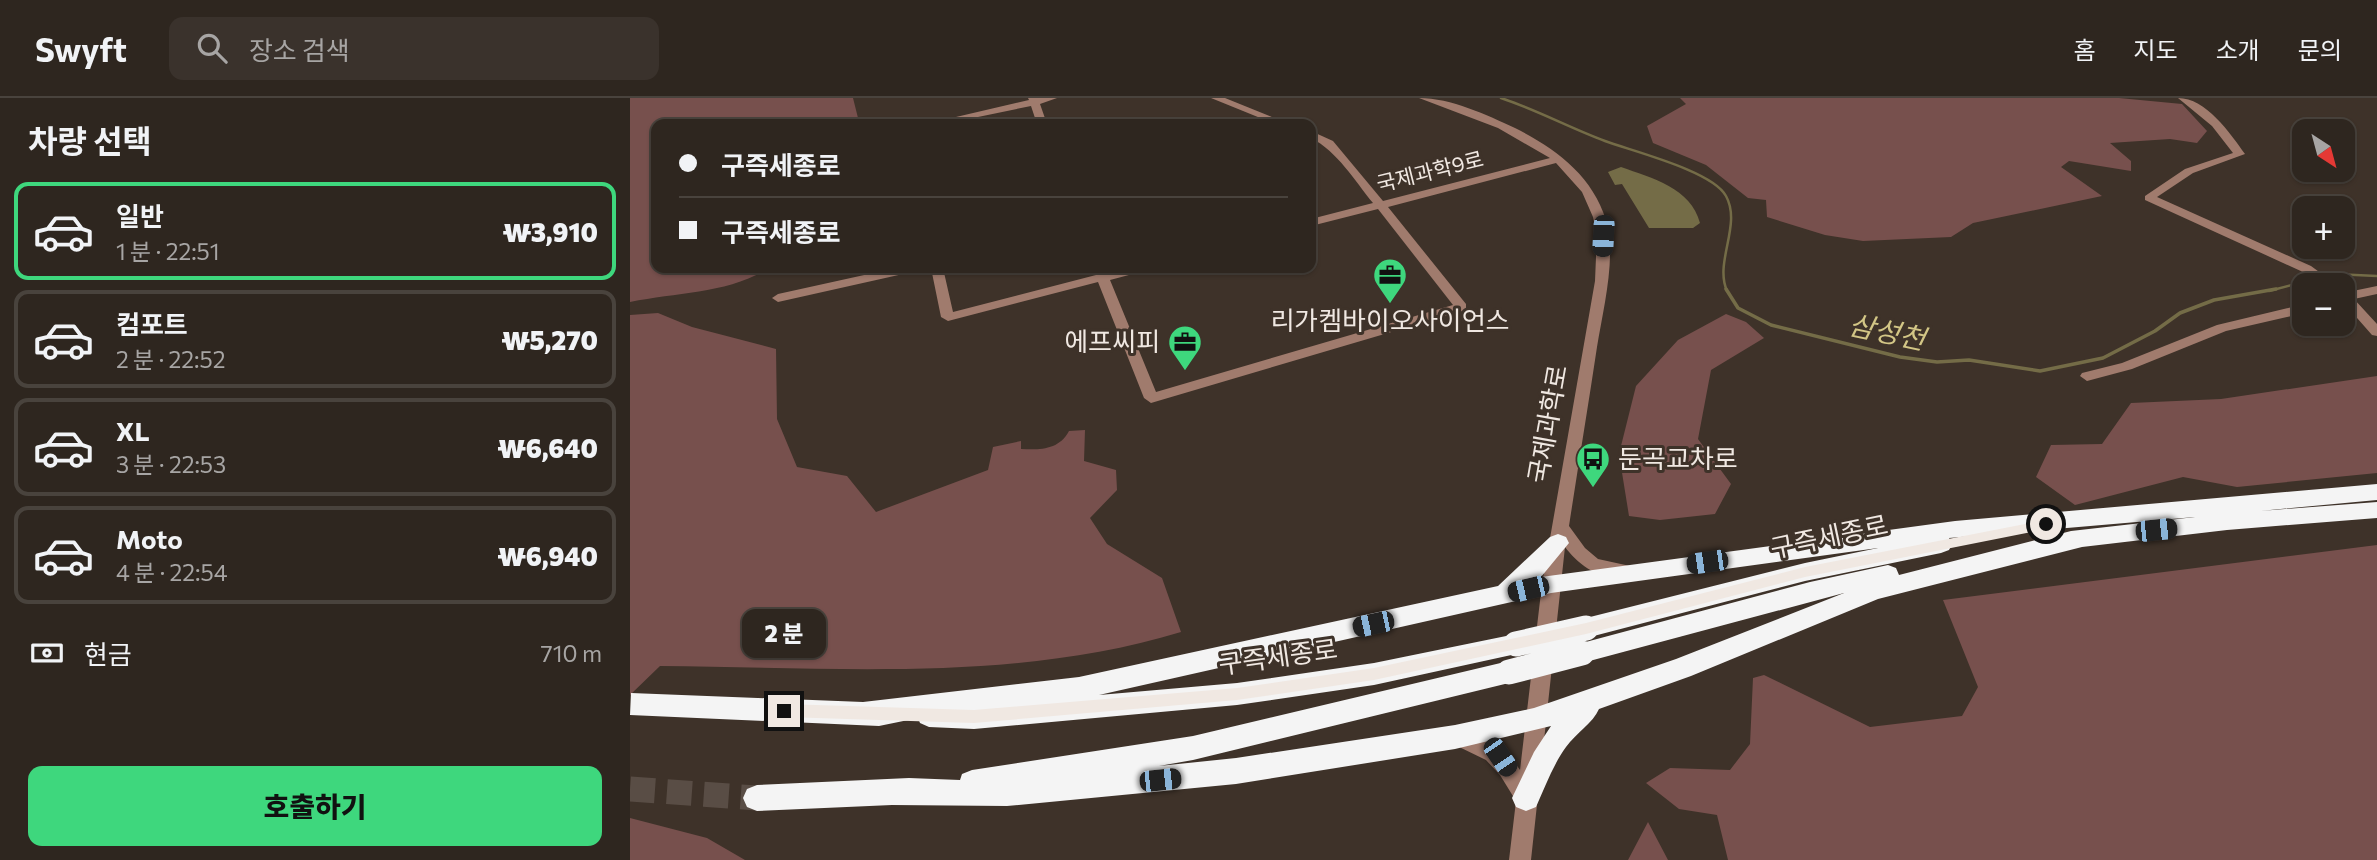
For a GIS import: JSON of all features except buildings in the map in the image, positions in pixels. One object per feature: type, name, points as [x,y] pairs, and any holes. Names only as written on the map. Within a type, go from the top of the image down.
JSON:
[{"type":"highway","name":"구즉세종로","points":[[631,704],[974,717],[1237,694],[1374,674],[1516,644],[1805,572],[2079,529],[2377,492]]},
{"type":"highway","name":"구즉세종로","points":[[758,798],[895,793],[1193,748],[1509,672],[1810,591],[2079,529],[2377,510]]},
{"type":"highway","points":[[864,713],[1079,688],[1551,584],[1955,529],[2079,529]]},
{"type":"highway","points":[[895,793],[1007,793],[1135,783],[1236,771],[1455,737],[1534,720],[1598,700],[1874,591],[2079,529]]},
{"type":"highway","points":[[1483,600],[1529,575],[1559,535]]},
{"type":"highway","points":[[1526,799],[1539,768],[1562,729],[1598,700]]},
{"type":"street","points":[[952,119],[1052,98]]},
{"type":"street","points":[[1216,98],[1271,119]]},
{"type":"street","name":"국제과학로","points":[[1424,98],[1497,123],[1540,145],[1559,159],[1589,194],[1599,217],[1603,236],[1601,281],[1551,584],[1520,860]]},
{"type":"street","points":[[2183,98],[2216,124],[2240,153],[2189,171],[2149,198],[2314,273]]},
{"type":"street","points":[[1033,100],[1040,119]]},
{"type":"street","points":[[1101,273],[1151,398],[1461,307],[1334,148],[1316,137]]},
{"type":"street","name":"국제과학9로","points":[[1316,222],[1559,159]]},
{"type":"street","points":[[778,298],[890,273]]},
{"type":"street","points":[[938,273],[947,317],[1098,273]]},
{"type":"street","points":[[2355,294],[2377,290]]},
{"type":"street","points":[[2355,308],[2377,332]]},
{"type":"street","points":[[2087,376],[2118,369],[2244,321],[2292,313]]},
{"type":"street","points":[[1559,535],[1591,565],[1633,572]]},
{"type":"street","points":[[1455,737],[1482,744],[1500,757],[1526,799]]},
{"type":"shaded area","points":[[630,98],[853,98],[858,119],[651,119],[651,273],[760,273],[719,288],[630,302]]},
{"type":"shaded area","points":[[1680,98],[2119,98],[2182,104],[2207,131],[2197,143],[2170,139],[2110,143],[2131,161],[2131,171],[2069,161],[2061,167],[2102,196],[1973,223],[1951,237],[1863,241],[1825,235],[1767,217],[1766,200],[1748,198],[1706,165],[1653,143],[1647,126],[1686,104]]},
{"type":"shaded area","points":[[1621,167],[1657,180],[1679,193],[1695,211],[1700,223],[1693,228],[1649,228],[1622,184],[1615,185],[1608,172]]},
{"type":"shaded area","points":[[658,313],[692,327],[776,349],[777,419],[797,467],[847,476],[876,512],[988,470],[993,447],[1021,441],[1021,449],[1042,449],[1060,442],[1069,431],[1085,430],[1084,461],[1116,470],[1117,490],[1090,518],[1107,544],[1162,578],[1181,632],[1118,648],[1053,659],[988,665],[856,669],[660,666],[630,695],[630,315]]},
{"type":"shaded area","points":[[1726,314],[1746,322],[1764,338],[1711,370],[1698,439],[1731,484],[1715,514],[1660,520],[1629,516],[1619,454],[1636,386],[1678,340]]},
{"type":"shaded area","points":[[2377,376],[2377,473],[2237,487],[2183,477],[2075,505],[2036,477],[2051,445],[2102,444],[2131,403],[2221,399]]},
{"type":"shaded area","points":[[2377,545],[2377,860],[1728,860],[1717,815],[1679,809],[1646,783],[1670,768],[1730,770],[1750,744],[1753,678],[1764,675],[1870,727],[1962,716],[1978,687],[1943,600]]},
{"type":"shaded area","points":[[630,818],[707,838],[745,860],[630,860]]},
{"type":"shaded area","points":[[1648,822],[1668,860],[1628,860]]},
{"type":"waterway","name":"삼성천","points":[[1501,98],[1605,141],[1689,170],[1718,187],[1726,196],[1730,207],[1730,231],[1724,268],[1727,290]]},
{"type":"waterway","name":"삼성천","points":[[2269,291],[2334,274],[2377,276]]},
{"type":"waterway","name":"삼성천","points":[[1727,290],[1738,308],[1771,325],[1900,357],[1937,362],[1969,360],[2040,371],[2103,358],[2155,331],[2180,313],[2214,300],[2276,289]]},
{"type":"tunnel","points":[[630,789],[757,798]]},
{"type":"place","name":"리가켐바이오사이언스","points":[[1390,305]]},
{"type":"place","name":"에프씨피","points":[[1185,372]]},
{"type":"place","name":"둔곡교차로","points":[[1593,489]]},
{"type":"route","points":[[784,711],[974,717],[1237,694],[1374,674],[1586,628],[1805,572],[2046,524]]}]
